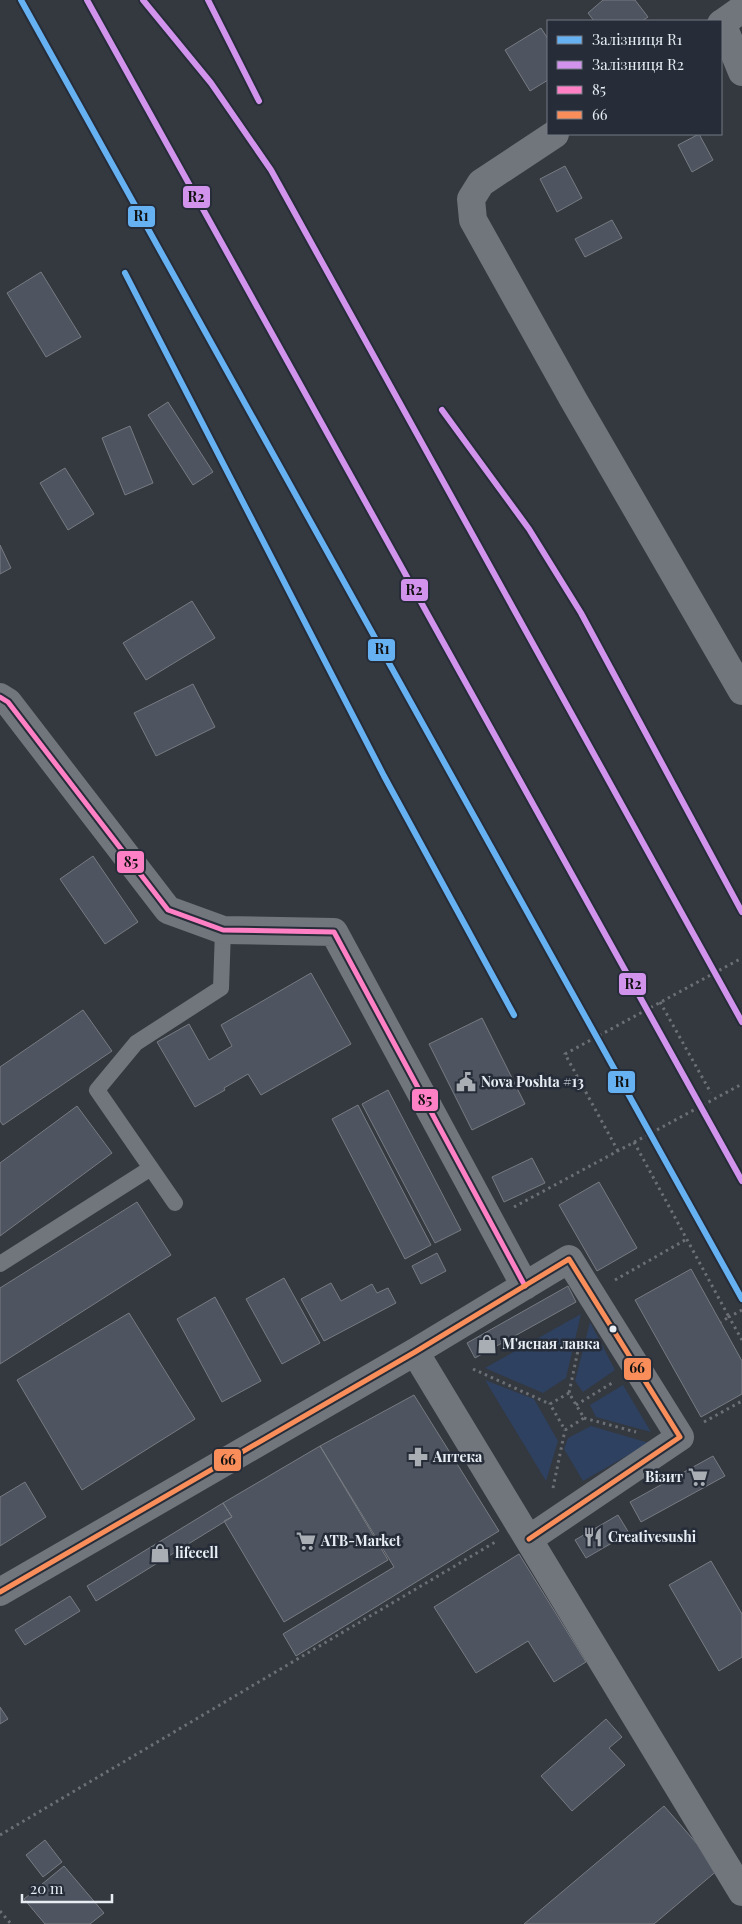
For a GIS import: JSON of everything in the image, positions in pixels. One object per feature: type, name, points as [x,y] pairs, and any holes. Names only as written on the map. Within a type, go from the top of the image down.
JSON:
[{"type":"street","points":[[728,19],[742,72]]},
{"type":"street","points":[[553,135],[481,183],[471,199],[473,220],[572,400],[742,691]]},
{"type":"street","points":[[0,697],[8,702],[168,910],[223,930],[334,932],[525,1286]]},
{"type":"street","points":[[0,1592],[416,1352],[569,1259],[676,1439],[532,1532]]},
{"type":"street","points":[[416,1352],[532,1532],[742,1892]]},
{"type":"lane","points":[[175,1203],[97,1090],[136,1043],[220,988],[223,930]]},
{"type":"lane","points":[[0,1264],[150,1168]]},
{"type":"path","points":[[618,1151],[565,1054],[742,958]]},
{"type":"path","points":[[660,1002],[711,1092]]},
{"type":"path","points":[[489,1220],[742,1084]]},
{"type":"path","points":[[634,1142],[742,1340]]},
{"type":"path","points":[[584,1418],[569,1393],[591,1294],[687,1239]]},
{"type":"path","points":[[720,1322],[742,1310]]},
{"type":"path","points":[[473,1369],[550,1404],[565,1430]]},
{"type":"path","points":[[550,1404],[569,1393]]},
{"type":"path","points":[[0,1835],[532,1532],[565,1430],[584,1418],[676,1439],[742,1400]]},
{"type":"path","points":[[0,1911],[11,1924]]},
{"type":"shaded area","points":[[581,1314],[566,1378],[543,1393],[485,1368]]},
{"type":"shaded area","points":[[590,1322],[615,1370],[583,1392],[575,1381]]},
{"type":"shaded area","points":[[485,1380],[534,1399],[558,1441],[546,1481]]},
{"type":"shaded area","points":[[623,1385],[651,1432],[596,1417],[590,1405]]},
{"type":"shaded area","points":[[591,1426],[649,1443],[583,1481],[564,1449],[568,1438]]},
{"type":"building","points":[[603,0],[635,0],[648,17],[644,20],[593,20],[588,13]]},
{"type":"building","points":[[541,28],[547,37],[547,81],[530,91],[505,50]]},
{"type":"building","points":[[700,135],[713,160],[692,172],[678,145]]},
{"type":"building","points":[[565,166],[582,198],[557,212],[540,179]]},
{"type":"building","points":[[612,220],[622,238],[585,257],[575,239]]},
{"type":"building","points":[[41,272],[81,337],[46,357],[7,293]]},
{"type":"building","points":[[168,402],[213,472],[193,485],[148,415]]},
{"type":"building","points":[[130,426],[153,483],[125,495],[102,438]]},
{"type":"building","points":[[65,468],[94,514],[68,530],[40,483]]},
{"type":"building","points":[[0,545],[11,568],[0,574]]},
{"type":"building","points":[[192,601],[215,638],[146,680],[123,643]]},
{"type":"building","points":[[193,684],[215,727],[156,756],[134,713]]},
{"type":"building","points":[[93,856],[138,922],[105,944],[60,879]]},
{"type":"building","points":[[311,973],[351,1044],[261,1095],[248,1074],[195,1107],[157,1042],[189,1024],[209,1060],[232,1046],[221,1025]]},
{"type":"building","points":[[83,1010],[112,1051],[3,1125],[0,1121],[0,1067]]},
{"type":"building","points":[[482,1018],[525,1104],[472,1130],[429,1044]]},
{"type":"building","points":[[388,1090],[461,1230],[435,1243],[362,1104]]},
{"type":"building","points":[[358,1105],[431,1245],[405,1259],[332,1119]]},
{"type":"building","points":[[77,1106],[112,1153],[0,1236],[0,1163]]},
{"type":"building","points":[[532,1158],[545,1183],[504,1202],[492,1177]]},
{"type":"building","points":[[599,1182],[637,1248],[597,1271],[559,1205]]},
{"type":"building","points":[[137,1202],[171,1255],[0,1364],[0,1288]]},
{"type":"building","points":[[437,1253],[446,1271],[421,1284],[412,1266]]},
{"type":"building","points":[[691,1269],[742,1361],[742,1394],[701,1417],[635,1300]]},
{"type":"building","points":[[284,1278],[320,1343],[282,1364],[246,1299]]},
{"type":"building","points":[[331,1283],[341,1301],[372,1284],[377,1293],[388,1288],[396,1303],[324,1341],[301,1299]]},
{"type":"building","points":[[568,1286],[576,1302],[475,1358],[467,1343]]},
{"type":"building","points":[[215,1297],[261,1381],[222,1402],[177,1319]]},
{"type":"building","points":[[129,1313],[195,1419],[82,1490],[17,1380]]},
{"type":"building","points":[[414,1395],[499,1531],[296,1656],[283,1634],[394,1567],[320,1446]]},
{"type":"building","name":"ATB-Market","points":[[320,1446],[388,1560],[284,1622],[224,1521],[232,1517],[223,1503]]},
{"type":"building","points":[[713,1456],[725,1476],[641,1522],[630,1502]]},
{"type":"building","points":[[25,1482],[46,1517],[0,1546],[0,1497]]},
{"type":"building","points":[[223,1503],[232,1517],[96,1601],[87,1586]]},
{"type":"building","points":[[618,1515],[629,1533],[586,1558],[575,1540]]},
{"type":"building","points":[[519,1554],[586,1662],[554,1682],[528,1641],[476,1673],[434,1607]]},
{"type":"building","points":[[711,1561],[742,1614],[742,1657],[719,1671],[669,1585]]},
{"type":"building","points":[[70,1596],[80,1611],[25,1645],[15,1630]]},
{"type":"building","points":[[0,1707],[8,1719],[0,1724]]},
{"type":"building","points":[[606,1719],[622,1737],[609,1748],[625,1765],[572,1811],[541,1776]]},
{"type":"building","points":[[664,1806],[719,1869],[654,1924],[524,1924]]},
{"type":"building","points":[[45,1840],[62,1862],[43,1877],[26,1855]]},
{"type":"building","points":[[64,1866],[104,1913],[90,1924],[45,1924],[24,1899]]},
{"type":"rail line","name":"R1","points":[[21,0],[742,1299]]},
{"type":"rail line","name":"R2","points":[[87,0],[742,1181]]},
{"type":"rail line","name":"R2","points":[[143,0],[211,83],[271,170],[742,1022]]},
{"type":"rail line","name":"R2","points":[[208,0],[259,101]]},
{"type":"rail line","name":"R1","points":[[125,273],[384,776],[514,1015]]},
{"type":"rail line","name":"R2","points":[[442,410],[529,529],[581,613],[742,912]]},
{"type":"transit line","name":"85","points":[[0,697],[8,702],[168,910],[223,930],[334,932],[525,1286]]},
{"type":"transit line","name":"66","points":[[0,1592],[415,1352],[569,1259],[680,1437],[529,1539]]},
{"type":"place","name":"Nova Poshta #13","points":[[466,1082]]},
{"type":"place","name":"М'ясная лавка","points":[[487,1344]]},
{"type":"place","name":"Аптека","points":[[418,1457]]},
{"type":"place","name":"Візит","points":[[698,1477]]},
{"type":"place","name":"Creativesushi","points":[[593,1537]]},
{"type":"place","name":"ATB-Market","points":[[306,1541]]},
{"type":"place","name":"lifecell","points":[[160,1553]]}]
